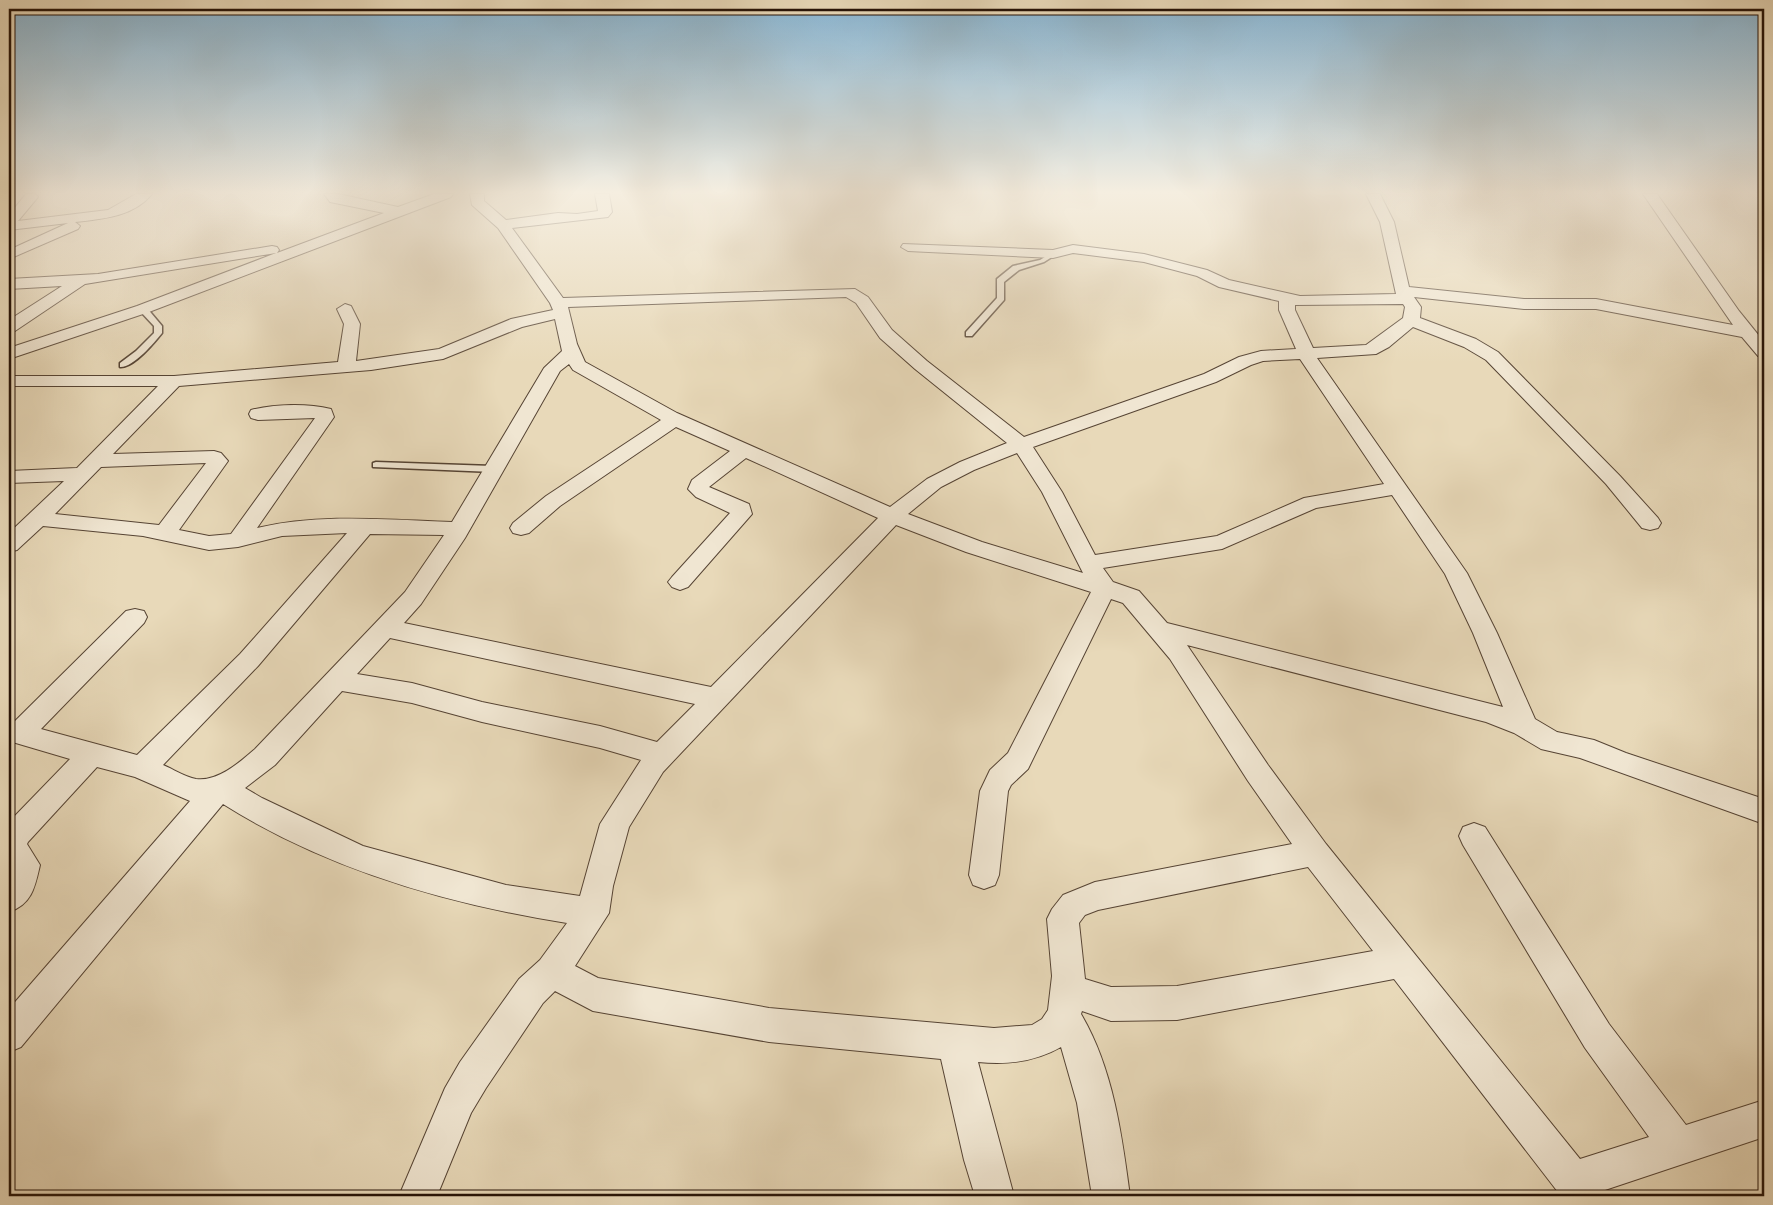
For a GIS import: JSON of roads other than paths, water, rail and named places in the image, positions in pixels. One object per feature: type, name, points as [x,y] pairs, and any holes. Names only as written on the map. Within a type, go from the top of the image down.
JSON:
[{"type":"street","points":[[9,284],[129,274],[265,250]]},
{"type":"street","points":[[9,354],[143,309],[299,250]]},
{"type":"street","points":[[520,250],[560,308],[572,352],[579,366],[675,419],[892,516],[974,547],[1131,597],[1179,653],[1258,773],[1315,852],[1579,1189],[1678,1146],[1764,1119]]},
{"type":"street","points":[[975,250],[1054,254],[1068,250]]},
{"type":"street","points":[[1083,250],[1144,258],[1202,273],[1224,284],[1270,293],[1286,299],[1310,302],[1596,304],[1748,333]]},
{"type":"street","points":[[418,1196],[458,1101],[472,1075],[532,991],[552,971],[593,912],[615,824],[636,787],[653,764],[714,698],[892,516],[934,483],[949,474],[1021,444],[1210,378],[1245,360],[1261,356],[1370,350],[1383,343],[1406,303],[1394,250]]},
{"type":"street","points":[[1691,250],[1732,316],[1764,352]]},
{"type":"street","points":[[9,327],[83,279]]},
{"type":"street","points":[[9,380],[174,381],[346,367],[443,354],[517,323],[560,308],[850,292],[862,300],[886,334],[921,365],[1021,444],[1052,492],[1088,563],[1105,588]]},
{"type":"street","points":[[1286,299],[1287,310],[1306,354],[1456,573],[1485,633],[1524,726]]},
{"type":"street","points":[[1406,303],[1492,356],[1612,480],[1650,523]]},
{"type":"street","points":[[345,309],[352,324],[346,367]]},
{"type":"street","points":[[14,732],[142,768],[195,791],[220,787],[242,776],[265,757],[413,598],[459,529],[552,368],[572,352]]},
{"type":"street","points":[[9,545],[38,519],[174,381]]},
{"type":"street","points":[[238,540],[324,417],[324,414],[307,411],[258,414]]},
{"type":"street","points":[[521,528],[553,501],[675,419]]},
{"type":"street","points":[[680,582],[742,514],[741,509],[698,489],[699,484],[744,450]]},
{"type":"street","points":[[9,477],[214,457],[218,461],[164,534]]},
{"type":"street","points":[[1088,563],[1222,542],[1311,503],[1397,488]]},
{"type":"street","points":[[38,519],[143,529],[208,543],[238,540],[282,529],[365,526],[459,529]]},
{"type":"street","points":[[142,768],[249,660],[365,526]]},
{"type":"street","points":[[984,875],[994,791],[1000,778],[1018,761],[1105,588]]},
{"type":"street","points":[[14,732],[135,617]]},
{"type":"street","points":[[385,628],[714,698]]},
{"type":"street","points":[[1160,630],[1329,671],[1393,690],[1435,698],[1491,713],[1524,726],[1551,741],[1584,748],[1618,762],[1732,798],[1764,812]]},
{"type":"street","points":[[336,680],[412,693],[482,712],[600,737],[662,754]]},
{"type":"street","points":[[9,898],[18,890],[25,865],[11,846],[16,834],[93,753]]},
{"type":"street","points":[[220,787],[252,808],[357,858],[506,900],[593,912]]},
{"type":"street","points":[[9,1035],[220,787]]},
{"type":"street","points":[[1474,836],[1597,1036],[1678,1146]]},
{"type":"street","points":[[1111,1196],[1090,1084],[1066,1003],[1063,919],[1074,905],[1096,896],[1315,852]]},
{"type":"street","points":[[1066,1003],[1177,1003],[1401,962]]},
{"type":"street","points":[[552,971],[593,994],[769,1024],[994,1046],[1031,1042],[1051,1033],[1058,1028],[1066,1003]]},
{"type":"street","points":[[955,1042],[982,1160],[994,1196]]},
{"type":"lane","points":[[969,334],[1001,298],[1000,281],[1016,268],[1042,261],[1054,254]]},
{"type":"lane","points":[[123,365],[158,333],[158,326],[143,309]]},
{"type":"lane","points":[[376,465],[493,469]]}]
